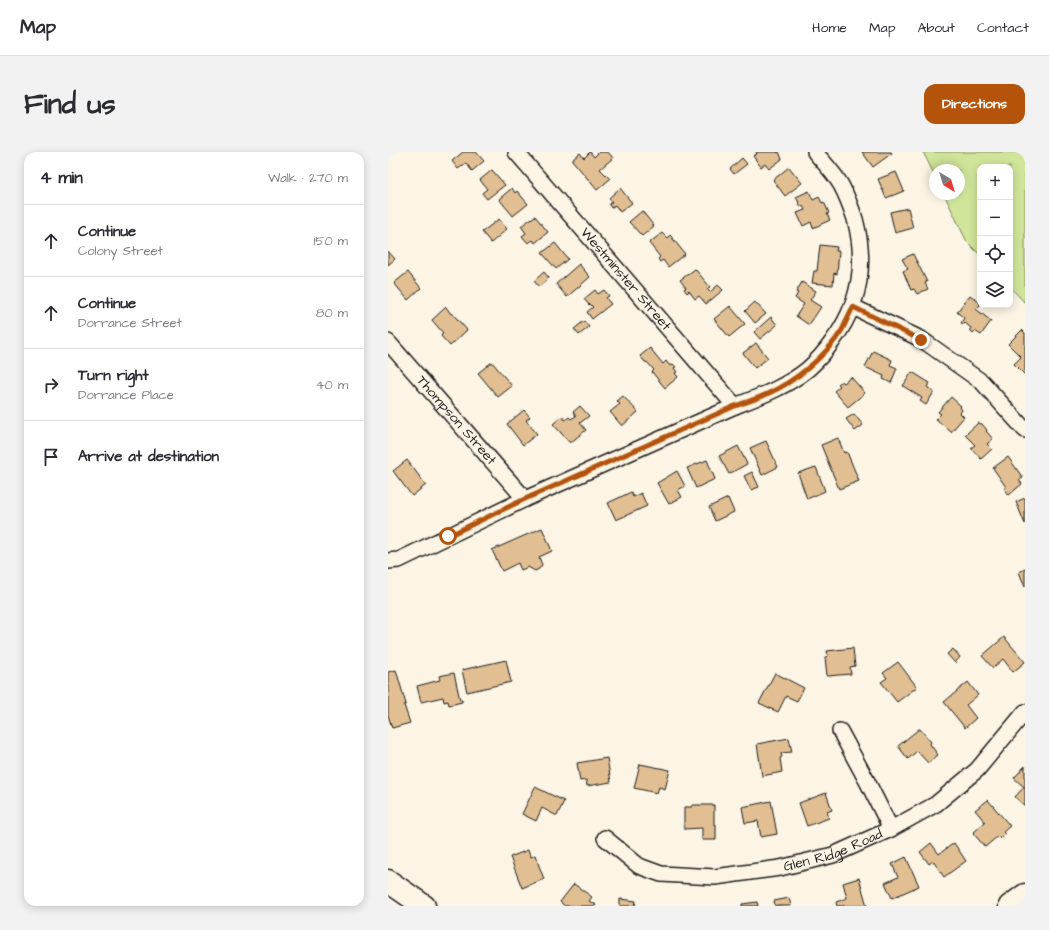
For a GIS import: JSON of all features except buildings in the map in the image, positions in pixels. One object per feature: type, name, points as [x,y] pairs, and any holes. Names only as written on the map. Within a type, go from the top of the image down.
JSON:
[{"type":"street","name":"Westminster Street","points":[[516,152],[735,406]]},
{"type":"street","points":[[388,561],[399,560],[525,499],[735,406],[768,394],[807,370],[821,356],[841,330],[853,307],[859,287],[861,249],[852,208],[841,185],[815,152]]},
{"type":"street","points":[[853,307],[921,340],[982,382],[1025,430]]},
{"type":"street","name":"Thompson Street","points":[[388,342],[525,499]]},
{"type":"street","name":"Glen Ridge Road","points":[[605,838],[639,866],[661,874],[715,877],[780,868],[833,854],[891,829],[936,804],[977,770],[1025,712]]},
{"type":"street","points":[[840,731],[891,829]]},
{"type":"street","points":[[388,881],[424,906]]},
{"type":"green space","points":[[923,152],[1025,152],[1025,303],[1013,290],[1013,164],[977,164],[977,252],[967,242],[947,200],[965,200],[965,164],[929,164]]},
{"type":"route","points":[[448,536],[525,499],[735,406],[768,394],[807,370],[821,356],[841,330],[853,307],[921,340]]}]
